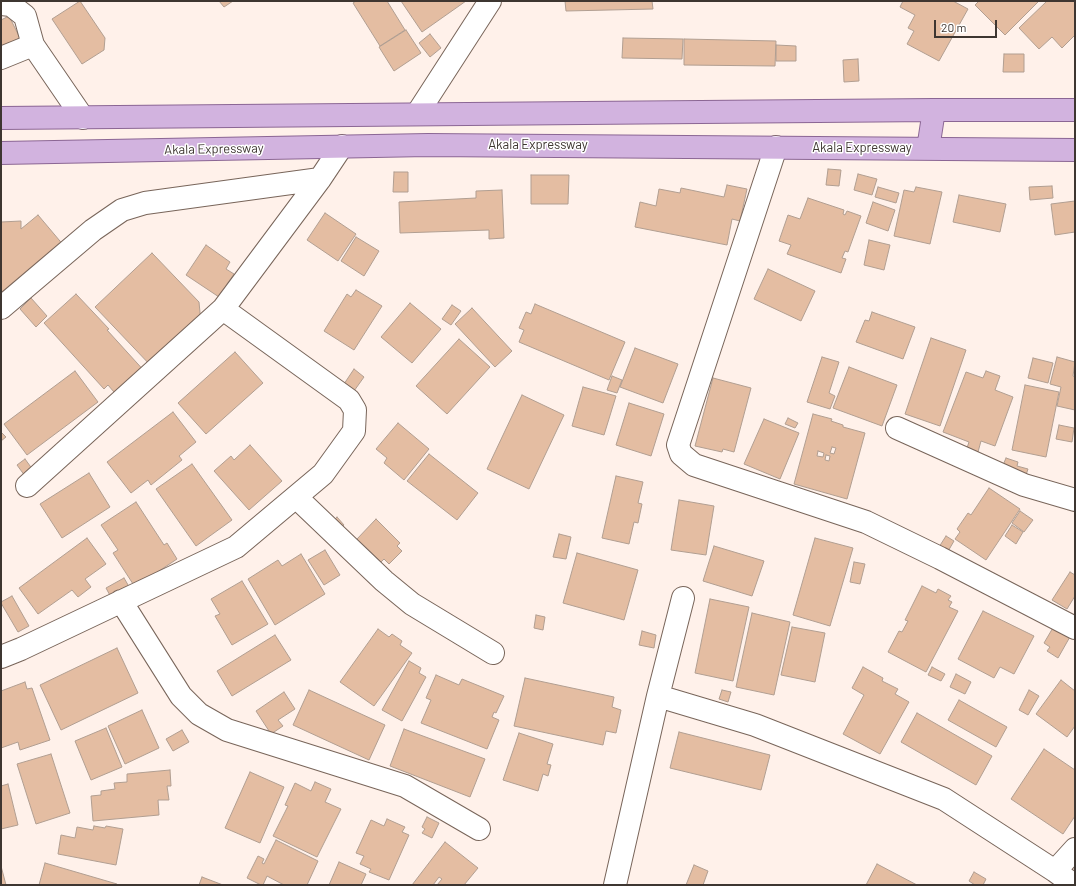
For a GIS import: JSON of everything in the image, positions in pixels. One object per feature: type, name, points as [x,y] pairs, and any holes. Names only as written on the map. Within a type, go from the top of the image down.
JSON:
[{"type":"main road","points":[[928,149],[934,110]]},
{"type":"main road","points":[[1,118],[1075,110]]},
{"type":"main road","points":[[80,152],[84,118]]},
{"type":"main road","name":"Akala Expressway","points":[[1,153],[436,145],[1075,150]]},
{"type":"street","points":[[417,114],[490,1]]},
{"type":"street","points":[[1,4],[12,5],[25,16],[33,45],[84,118]]},
{"type":"street","points":[[1,58],[33,45]]},
{"type":"street","points":[[27,486],[223,309],[320,179],[342,146]]},
{"type":"street","points":[[776,148],[678,445],[682,454],[694,465],[866,522],[940,558],[1075,628]]},
{"type":"street","points":[[1,308],[93,230],[122,210],[145,203],[320,179]]},
{"type":"street","points":[[1,657],[21,649],[236,547],[323,474],[354,431],[355,410],[349,400],[223,309]]},
{"type":"street","points":[[897,428],[1024,484],[1075,500]]},
{"type":"street","points":[[296,497],[384,581],[412,604],[493,653]]},
{"type":"street","points":[[615,885],[658,696],[683,598]]},
{"type":"street","points":[[121,601],[181,696],[199,714],[227,730],[405,786],[479,829]]},
{"type":"street","points":[[658,696],[755,725],[944,799],[1074,885]]},
{"type":"street","points":[[1055,872],[1075,848]]},
{"type":"building","points":[[80,1],[105,38],[104,50],[82,64],[52,19]]},
{"type":"building","points":[[219,1],[233,1],[224,7]]},
{"type":"building","points":[[356,1],[387,1],[405,30],[380,46],[353,3]]},
{"type":"building","points":[[401,1],[466,1],[422,32]]},
{"type":"building","points":[[565,1],[652,1],[653,9],[566,11]]},
{"type":"building","points":[[903,1],[953,1],[968,9],[939,61],[907,44],[914,31],[908,28],[915,15],[900,7]]},
{"type":"building","points":[[979,1],[1039,1],[1005,35],[975,5]]},
{"type":"building","points":[[1047,1],[1075,1],[1075,35],[1062,48],[1052,37],[1039,49],[1019,28]]},
{"type":"building","points":[[9,16],[20,38],[1,47],[1,20]]},
{"type":"building","points":[[406,30],[421,53],[394,71],[379,47]]},
{"type":"building","points":[[430,34],[441,48],[430,57],[419,43]]},
{"type":"building","points":[[623,38],[683,39],[682,59],[622,58]]},
{"type":"building","points":[[684,39],[776,41],[775,66],[684,65]]},
{"type":"building","points":[[776,45],[796,46],[796,61],[776,61]]},
{"type":"building","points":[[1004,54],[1024,54],[1024,72],[1003,72]]},
{"type":"building","points":[[858,59],[859,81],[844,82],[843,60]]},
{"type":"building","points":[[828,169],[841,170],[839,186],[826,185]]},
{"type":"building","points":[[394,172],[408,172],[408,192],[393,192]]},
{"type":"building","points":[[858,174],[877,179],[872,195],[854,190]]},
{"type":"building","points":[[531,175],[569,175],[568,204],[531,204]]},
{"type":"building","points":[[727,185],[747,189],[740,221],[732,219],[727,245],[635,227],[640,202],[656,206],[659,189],[680,193],[681,188],[724,197]]},
{"type":"building","points":[[1052,186],[1053,198],[1030,200],[1029,187]]},
{"type":"building","points":[[878,187],[899,193],[896,203],[875,197]]},
{"type":"building","points":[[916,187],[942,192],[930,244],[894,236],[904,190],[914,192]]},
{"type":"building","points":[[502,190],[504,238],[489,239],[489,230],[400,233],[399,202],[476,198],[476,191]]},
{"type":"building","points":[[959,195],[1006,204],[1000,232],[953,222]]},
{"type":"building","points":[[808,198],[844,210],[843,214],[845,215],[847,211],[861,216],[848,252],[845,251],[842,258],[846,259],[841,273],[787,254],[791,245],[779,241],[788,215],[800,219]]},
{"type":"building","points":[[1075,201],[1075,232],[1055,235],[1051,204]]},
{"type":"building","points":[[873,202],[895,210],[888,231],[866,223]]},
{"type":"building","points":[[325,213],[356,234],[338,261],[307,240]]},
{"type":"building","points":[[38,215],[65,247],[1,300],[1,222],[21,221],[21,229]]},
{"type":"building","points":[[356,237],[379,251],[364,276],[341,261]]},
{"type":"building","points":[[869,240],[890,245],[884,270],[864,265]]},
{"type":"building","points":[[206,245],[230,262],[226,269],[234,274],[227,284],[231,287],[226,294],[222,291],[219,297],[186,275]]},
{"type":"building","points":[[152,253],[199,302],[201,323],[153,368],[95,307]]},
{"type":"building","points":[[768,269],[815,291],[801,321],[754,299]]},
{"type":"building","points":[[356,290],[382,306],[354,350],[324,331],[347,294],[351,297]]},
{"type":"building","points":[[76,294],[109,329],[107,330],[147,374],[120,399],[108,385],[104,389],[44,323]]},
{"type":"building","points":[[31,298],[47,316],[36,327],[20,309]]},
{"type":"building","points":[[410,303],[441,329],[412,363],[381,337]]},
{"type":"building","points":[[535,304],[625,342],[609,380],[519,342],[524,330],[519,328],[526,312],[531,314]]},
{"type":"building","points":[[452,305],[461,311],[451,325],[442,319]]},
{"type":"building","points":[[472,308],[512,351],[495,367],[455,324]]},
{"type":"building","points":[[872,312],[915,327],[903,359],[856,342],[865,320],[869,321]]},
{"type":"building","points":[[931,338],[966,350],[940,426],[905,414]]},
{"type":"building","points":[[459,339],[490,367],[447,414],[416,386]]},
{"type":"building","points":[[635,348],[678,364],[663,403],[620,387]]},
{"type":"building","points":[[235,352],[263,383],[206,434],[178,403]]},
{"type":"building","points":[[822,357],[839,362],[829,393],[835,396],[830,409],[807,402]]},
{"type":"building","points":[[1057,357],[1075,362],[1073,376],[1075,377],[1075,410],[1057,406],[1061,387],[1050,384]]},
{"type":"building","points":[[1033,358],[1053,363],[1048,383],[1028,378]]},
{"type":"building","points":[[849,367],[897,385],[882,426],[833,408]]},
{"type":"building","points":[[354,369],[364,377],[354,391],[344,384]]},
{"type":"building","points":[[75,371],[98,402],[27,455],[4,424]]},
{"type":"building","points":[[986,371],[1000,376],[995,390],[1013,397],[995,446],[981,441],[978,452],[967,448],[969,442],[943,432],[966,372],[983,378]]},
{"type":"building","points":[[612,376],[622,380],[617,393],[607,390]]},
{"type":"building","points":[[713,378],[751,388],[734,452],[723,449],[722,452],[695,446]]},
{"type":"building","points":[[1025,385],[1059,392],[1046,457],[1012,450]]},
{"type":"building","points":[[583,387],[616,396],[604,435],[572,426]]},
{"type":"building","points":[[522,395],[564,415],[529,489],[487,469]]},
{"type":"building","points":[[629,403],[664,414],[651,456],[616,445]]},
{"type":"building","points":[[173,412],[196,442],[179,456],[182,460],[151,485],[148,480],[131,493],[107,462]]},
{"type":"building","points":[[813,414],[832,419],[831,421],[843,425],[843,427],[865,433],[847,499],[794,484]],"holes":[[[832,447],[836,448],[834,454],[830,453]],[[818,451],[824,453],[823,457],[817,456]],[[826,455],[830,456],[829,461],[825,460]]]},
{"type":"building","points":[[788,418],[798,423],[795,428],[785,424]]},
{"type":"building","points":[[764,419],[799,433],[780,479],[744,464]]},
{"type":"building","points":[[398,423],[429,449],[404,480],[384,463],[387,458],[376,449]]},
{"type":"building","points":[[1059,425],[1074,428],[1072,442],[1056,439]]},
{"type":"building","points":[[1,432],[6,437],[1,441]]},
{"type":"building","points":[[250,445],[282,481],[249,510],[214,471],[231,456],[234,460]]},
{"type":"building","points":[[429,454],[478,493],[457,520],[407,481]]},
{"type":"building","points":[[1006,458],[1018,462],[1017,466],[1028,469],[1025,478],[1001,470]]},
{"type":"building","points":[[25,459],[33,470],[25,476],[17,465]]},
{"type":"building","points":[[192,464],[232,520],[196,546],[156,489]]},
{"type":"building","points":[[89,473],[110,507],[62,538],[40,504]]},
{"type":"building","points":[[616,476],[643,482],[638,503],[642,504],[638,523],[634,522],[629,544],[602,538]]},
{"type":"building","points":[[989,488],[1020,509],[986,560],[955,539],[960,532],[957,529],[968,513],[971,515]]},
{"type":"building","points":[[679,500],[714,506],[706,555],[671,550]]},
{"type":"building","points":[[136,502],[164,545],[167,543],[177,559],[135,587],[113,553],[118,550],[101,525]]},
{"type":"building","points":[[1020,511],[1033,520],[1024,532],[1012,523]]},
{"type":"building","points":[[337,517],[344,525],[336,532],[329,525]]},
{"type":"building","points":[[376,519],[400,543],[397,546],[402,551],[389,564],[384,559],[381,562],[357,539]]},
{"type":"building","points":[[1012,525],[1023,532],[1016,544],[1005,536]]},
{"type":"building","points":[[559,534],[571,537],[566,559],[553,557]]},
{"type":"building","points":[[946,536],[954,541],[947,553],[939,547]]},
{"type":"building","points":[[87,538],[106,564],[85,579],[91,587],[78,597],[72,590],[38,614],[19,588]]},
{"type":"building","points":[[815,538],[853,548],[830,626],[793,615]]},
{"type":"building","points":[[714,546],[764,561],[752,596],[703,581]]},
{"type":"building","points":[[325,550],[340,575],[324,585],[308,560]]},
{"type":"building","points":[[577,553],[638,570],[624,620],[563,603]]},
{"type":"building","points":[[301,554],[325,594],[275,625],[248,579],[278,560],[282,566]]},
{"type":"building","points":[[854,562],[865,564],[860,584],[850,582]]},
{"type":"building","points":[[1070,572],[1075,575],[1075,596],[1067,609],[1052,600]]},
{"type":"building","points":[[124,578],[131,590],[113,601],[106,588]]},
{"type":"building","points":[[242,581],[268,624],[232,645],[215,616],[220,614],[211,599]]},
{"type":"building","points":[[922,586],[936,593],[938,589],[951,596],[948,600],[952,602],[949,607],[958,611],[926,672],[888,652],[899,631],[902,632],[908,621],[905,620]]},
{"type":"building","points":[[12,596],[29,626],[18,632],[1,603]]},
{"type":"building","points":[[710,599],[749,607],[733,681],[695,673]]},
{"type":"building","points":[[983,611],[1034,636],[1014,674],[1000,667],[994,678],[958,659]]},
{"type":"building","points":[[752,613],[790,622],[774,695],[736,687]]},
{"type":"building","points":[[536,615],[545,617],[543,630],[534,628]]},
{"type":"building","points":[[1054,626],[1071,635],[1058,658],[1047,651],[1050,647],[1044,643]]},
{"type":"building","points":[[792,627],[825,633],[815,682],[781,675]]},
{"type":"building","points":[[378,629],[389,637],[392,634],[402,641],[400,645],[412,653],[374,706],[340,682]]},
{"type":"building","points":[[642,631],[656,635],[654,648],[639,645]]},
{"type":"building","points":[[275,635],[291,660],[232,696],[217,671]]},
{"type":"building","points":[[117,648],[138,693],[61,730],[40,685]]},
{"type":"building","points":[[409,661],[421,668],[419,673],[426,677],[402,721],[382,710]]},
{"type":"building","points":[[863,667],[883,678],[882,681],[898,689],[895,694],[909,702],[880,754],[843,734],[864,695],[852,688]]},
{"type":"building","points":[[932,667],[945,674],[941,681],[928,675]]},
{"type":"building","points":[[956,674],[971,682],[965,694],[950,687]]},
{"type":"building","points":[[436,675],[459,685],[462,679],[504,696],[496,713],[494,712],[492,717],[499,720],[487,749],[421,723],[431,700],[426,698]]},
{"type":"building","points":[[525,678],[614,697],[612,707],[621,710],[616,733],[606,731],[603,745],[514,726]]},
{"type":"building","points":[[1061,680],[1075,691],[1075,726],[1067,737],[1036,714]]},
{"type":"building","points":[[25,682],[27,689],[32,688],[50,740],[20,750],[18,742],[1,748],[1,691]]},
{"type":"building","points":[[309,690],[385,725],[369,760],[293,725]]},
{"type":"building","points":[[722,690],[731,692],[728,702],[719,699]]},
{"type":"building","points":[[1029,690],[1039,696],[1028,715],[1019,710]]},
{"type":"building","points":[[284,692],[295,709],[278,720],[283,726],[271,734],[256,711]]},
{"type":"building","points":[[959,700],[1007,727],[996,747],[948,720]]},
{"type":"building","points":[[142,710],[159,748],[125,764],[108,726]]},
{"type":"building","points":[[917,713],[992,756],[976,785],[901,742]]},
{"type":"building","points":[[106,728],[122,767],[91,780],[75,741]]},
{"type":"building","points":[[404,729],[485,759],[470,797],[390,766]]},
{"type":"building","points":[[182,730],[189,742],[173,751],[166,739]]},
{"type":"building","points":[[679,732],[770,755],[761,790],[670,768]]},
{"type":"building","points":[[519,733],[553,744],[547,764],[551,765],[548,776],[543,774],[538,791],[503,780]]},
{"type":"building","points":[[1044,749],[1075,770],[1075,816],[1063,834],[1011,799]]},
{"type":"building","points":[[51,754],[70,813],[36,824],[17,764]]},
{"type":"building","points":[[170,770],[171,786],[167,786],[169,800],[158,800],[159,815],[93,821],[91,796],[101,795],[101,791],[115,789],[114,783],[127,782],[127,774]]},
{"type":"building","points":[[250,772],[284,787],[260,843],[225,828]]},
{"type":"building","points":[[315,782],[331,789],[325,802],[341,809],[317,857],[273,836],[288,806],[285,805],[295,783],[311,791]]},
{"type":"building","points":[[8,784],[18,825],[1,829],[1,786]]},
{"type":"building","points":[[427,817],[439,823],[432,838],[422,833],[425,829],[422,827]]},
{"type":"building","points":[[387,819],[405,827],[402,832],[409,835],[389,880],[369,872],[371,869],[360,864],[364,856],[356,853],[371,820],[384,826]]},
{"type":"building","points":[[94,826],[105,828],[106,826],[123,829],[116,865],[58,854],[61,835],[75,838],[77,827],[93,830]]},
{"type":"building","points":[[276,840],[318,861],[307,885],[284,885],[267,876],[263,885],[261,885],[247,878],[258,856],[264,859],[262,863],[264,864]]},
{"type":"building","points":[[445,842],[478,868],[464,885],[437,885],[442,879],[439,877],[433,885],[412,885]]},
{"type":"building","points":[[339,862],[366,874],[361,885],[329,885]]},
{"type":"building","points":[[45,863],[117,884],[117,885],[39,885]]},
{"type":"building","points":[[877,864],[917,885],[866,885]]},
{"type":"building","points":[[694,865],[708,871],[703,885],[686,885]]},
{"type":"building","points":[[1,866],[6,885],[1,885]]},
{"type":"building","points":[[974,872],[986,879],[983,885],[975,885],[969,881]]},
{"type":"building","points":[[202,877],[223,885],[199,885]]}]
